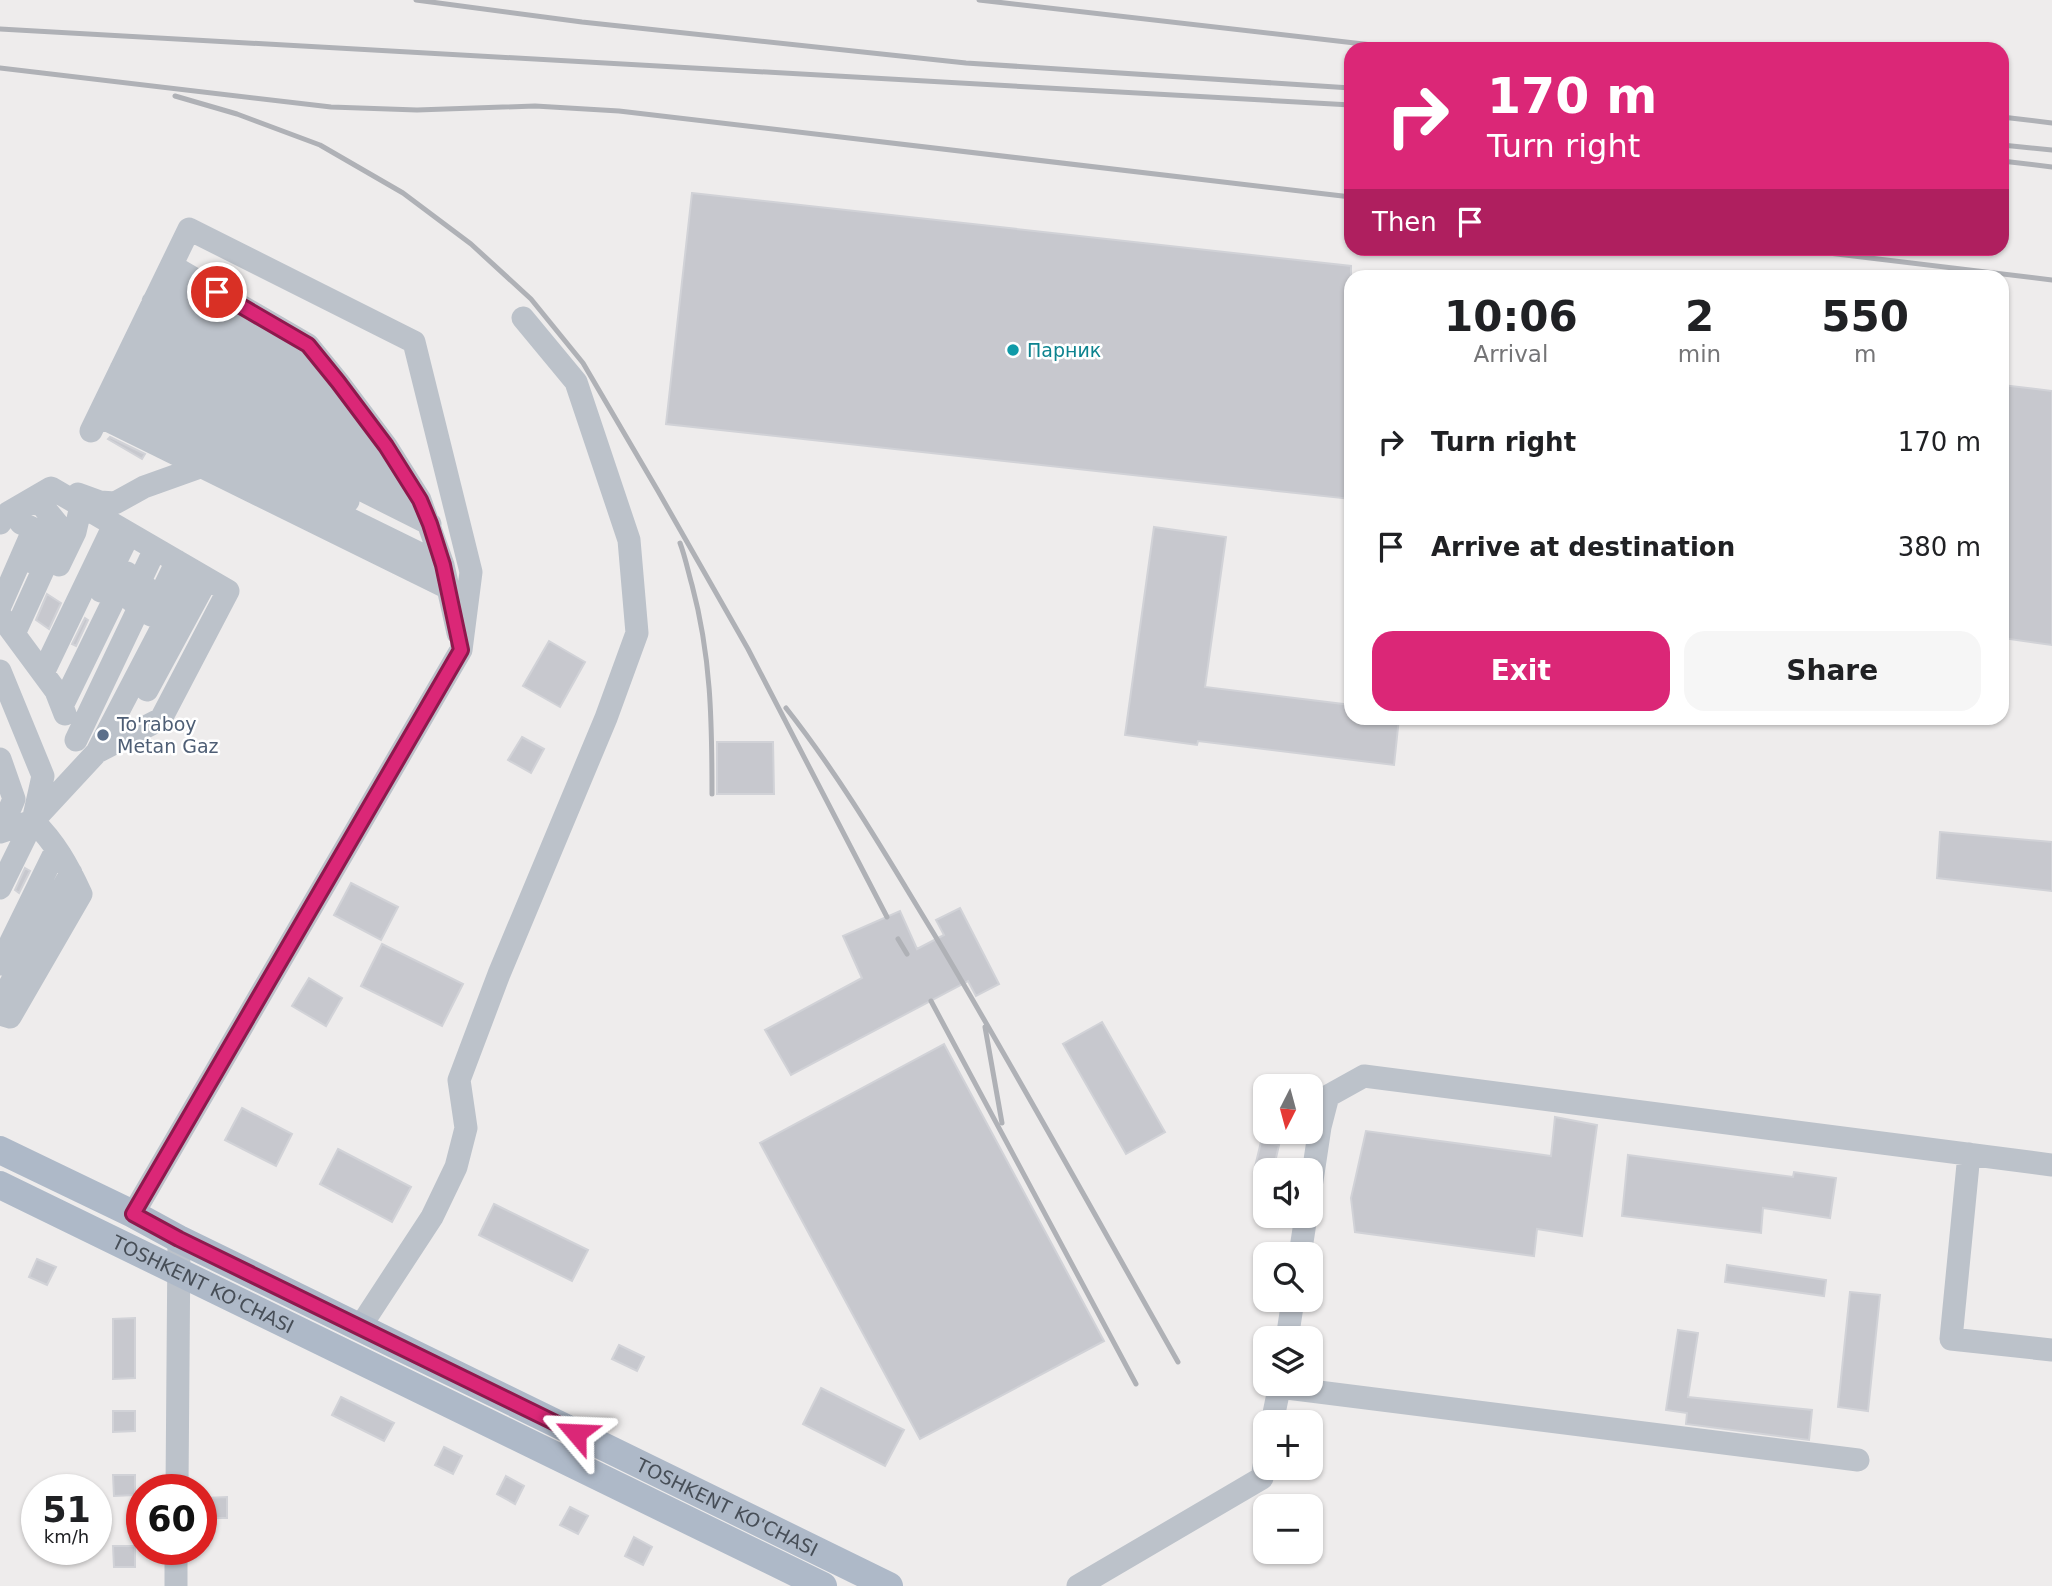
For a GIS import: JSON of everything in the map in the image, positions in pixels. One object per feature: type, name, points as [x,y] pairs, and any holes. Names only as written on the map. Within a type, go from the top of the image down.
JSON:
[{"type":"main road","name":"TOSHKENT KO'CHASI","points":[[0,1150],[889,1586]]},
{"type":"main road","name":"TOSHKENT KO'CHASI","points":[[0,1185],[822,1586]]},
{"type":"street","points":[[130,351],[189,229],[414,342],[471,572],[461,650],[133,1214]]},
{"type":"street","points":[[360,1327],[432,1217],[456,1167],[466,1128],[459,1080],[499,974],[606,718],[637,633],[629,540],[576,382],[523,318]]},
{"type":"street","points":[[130,351],[338,382],[386,446],[420,500],[436,545],[461,650]]},
{"type":"street","points":[[130,351],[362,414]]},
{"type":"street","points":[[130,351],[386,446]]},
{"type":"street","points":[[130,351],[200,467],[448,589]]},
{"type":"street","points":[[130,351],[401,472]]},
{"type":"street","points":[[130,351],[420,500]]},
{"type":"street","points":[[130,351],[436,545]]},
{"type":"street","points":[[130,351],[436,545]]},
{"type":"street","points":[[14,516],[51,488],[78,493],[100,502],[115,503],[144,487],[200,467]]},
{"type":"street","points":[[51,488],[160,552]]},
{"type":"street","points":[[14,516],[41,504],[59,526],[49,557],[46,685],[35,812]]},
{"type":"street","points":[[46,685],[81,506]]},
{"type":"street","points":[[0,573],[15,543],[14,516]]},
{"type":"street","points":[[14,516],[30,537],[46,685]]},
{"type":"street","points":[[46,685],[160,552]]},
{"type":"street","points":[[46,685],[160,552]]},
{"type":"street","points":[[46,685],[160,552]]},
{"type":"street","points":[[46,685],[160,552]]},
{"type":"street","points":[[46,685],[129,735],[160,552]]},
{"type":"street","points":[[0,671],[43,776],[35,812],[0,888]]},
{"type":"street","points":[[0,712],[35,812],[81,894],[10,1017],[1,1011]]},
{"type":"street","points":[[0,760],[15,799],[1,824]]},
{"type":"street","points":[[1,824],[35,812]]},
{"type":"street","points":[[0,946],[64,862]]},
{"type":"street","points":[[0,964],[64,862]]},
{"type":"street","points":[[0,986],[64,862]]},
{"type":"street","points":[[1315,1158],[1328,1096],[1364,1076],[2052,1165]]},
{"type":"street","points":[[1969,1154],[1951,1339],[2052,1350]]},
{"type":"street","points":[[177,1474],[179,1239]]},
{"type":"street","points":[[1323,1392],[1858,1460]]},
{"type":"street","points":[[1078,1586],[1259,1480]]},
{"type":"street","points":[[176,1565],[176,1586]]},
{"type":"building","name":"Парник","points":[[692,193],[1351,266],[1351,270],[1344,270],[1344,498],[666,424]]},
{"type":"building","points":[[2009,386],[2052,391],[2052,645],[2009,639]]},
{"type":"building","points":[[110,437],[145,454],[142,459],[108,439]]},
{"type":"building","points":[[1154,527],[1226,537],[1205,687],[1344,704],[1344,725],[1398,725],[1394,765],[1198,741],[1197,745],[1125,735]]},
{"type":"building","points":[[47,594],[61,603],[49,629],[36,620]]},
{"type":"building","points":[[85,618],[88,620],[76,646],[72,644]]},
{"type":"building","points":[[549,641],[585,662],[560,707],[523,686]]},
{"type":"building","points":[[522,737],[544,749],[531,773],[508,760]]},
{"type":"building","points":[[717,742],[773,742],[774,794],[717,794]]},
{"type":"building","points":[[1940,832],[2052,842],[2052,891],[1937,878]]},
{"type":"building","points":[[25,868],[30,871],[19,893],[15,890]]},
{"type":"building","points":[[351,883],[398,907],[381,940],[334,915]]},
{"type":"building","points":[[960,908],[999,984],[976,996],[968,981],[791,1075],[765,1030],[862,978],[843,936],[900,911],[917,949],[944,935],[936,920]]},
{"type":"building","points":[[382,944],[463,984],[442,1026],[361,986]]},
{"type":"building","points":[[309,978],[342,998],[326,1026],[292,1006]]},
{"type":"building","points":[[1102,1022],[1165,1132],[1126,1154],[1063,1044]]},
{"type":"building","points":[[944,1044],[1104,1341],[920,1439],[760,1143]]},
{"type":"building","points":[[242,1108],[292,1134],[276,1166],[225,1140]]},
{"type":"building","points":[[1555,1117],[1597,1125],[1582,1236],[1537,1229],[1534,1256],[1355,1232],[1351,1198],[1366,1131],[1551,1156]]},
{"type":"building","points":[[1261,1144],[1279,1145],[1276,1158],[1257,1158]]},
{"type":"building","points":[[338,1149],[411,1187],[392,1222],[320,1184]]},
{"type":"building","points":[[1628,1155],[1793,1177],[1794,1172],[1836,1178],[1830,1218],[1763,1208],[1761,1233],[1622,1216]]},
{"type":"building","points":[[494,1204],[588,1250],[572,1281],[479,1235]]},
{"type":"building","points":[[37,1259],[56,1267],[47,1285],[29,1277]]},
{"type":"building","points":[[1727,1265],[1826,1280],[1824,1296],[1725,1282]]},
{"type":"building","points":[[1850,1292],[1880,1295],[1868,1411],[1838,1407]]},
{"type":"building","points":[[135,1318],[135,1378],[113,1379],[113,1319]]},
{"type":"building","points":[[1678,1330],[1698,1333],[1688,1397],[1812,1410],[1809,1440],[1686,1424],[1687,1413],[1666,1410]]},
{"type":"building","points":[[619,1345],[644,1357],[637,1371],[612,1359]]},
{"type":"building","points":[[821,1388],[904,1430],[885,1466],[803,1424]]},
{"type":"building","points":[[341,1397],[394,1423],[384,1441],[332,1415]]},
{"type":"building","points":[[113,1411],[135,1411],[135,1431],[113,1432]]},
{"type":"building","points":[[444,1447],[462,1456],[453,1474],[435,1465]]},
{"type":"building","points":[[113,1475],[126,1475],[126,1495],[114,1496]]},
{"type":"building","points":[[506,1476],[524,1486],[515,1504],[497,1494]]},
{"type":"building","points":[[217,1497],[227,1497],[227,1518],[217,1518]]},
{"type":"building","points":[[570,1507],[588,1516],[578,1534],[560,1525]]},
{"type":"building","points":[[634,1537],[652,1547],[643,1565],[625,1556]]},
{"type":"building","points":[[113,1546],[126,1546],[126,1565],[135,1567],[114,1567]]},
{"type":"railway","points":[[416,0],[582,22],[966,63],[1344,88]]},
{"type":"railway","points":[[979,0],[1346,42]]},
{"type":"railway","points":[[0,29],[1344,105]]},
{"type":"railway","points":[[0,68],[331,107],[417,110],[535,106],[619,111],[1344,196]]},
{"type":"railway","points":[[175,96],[237,114],[320,145],[403,193],[471,244],[531,299],[583,363],[658,491],[748,649],[887,917]]},
{"type":"railway","points":[[2009,118],[2052,123]]},
{"type":"railway","points":[[2009,146],[2052,150]]},
{"type":"railway","points":[[2009,162],[2052,167]]},
{"type":"railway","points":[[1853,256],[1969,270]]},
{"type":"railway","points":[[2009,275],[2052,280]]},
{"type":"railway","points":[[680,543],[698,611],[707,663],[712,794]]},
{"type":"railway","points":[[786,708],[845,790],[934,934],[1178,1362]]},
{"type":"railway","points":[[898,939],[907,954]]},
{"type":"railway","points":[[931,1001],[1136,1384]]},
{"type":"railway","points":[[985,1027],[1002,1123]]},
{"type":"place","name":"Парник","points":[[1013,350]]},
{"type":"place","name":"To'raboy Metan Gaz","points":[[103,735]]},
{"type":"route","points":[[217,292],[308,345],[386,446],[420,500],[430,524],[443,565],[461,650],[133,1214],[576,1433]]}]
